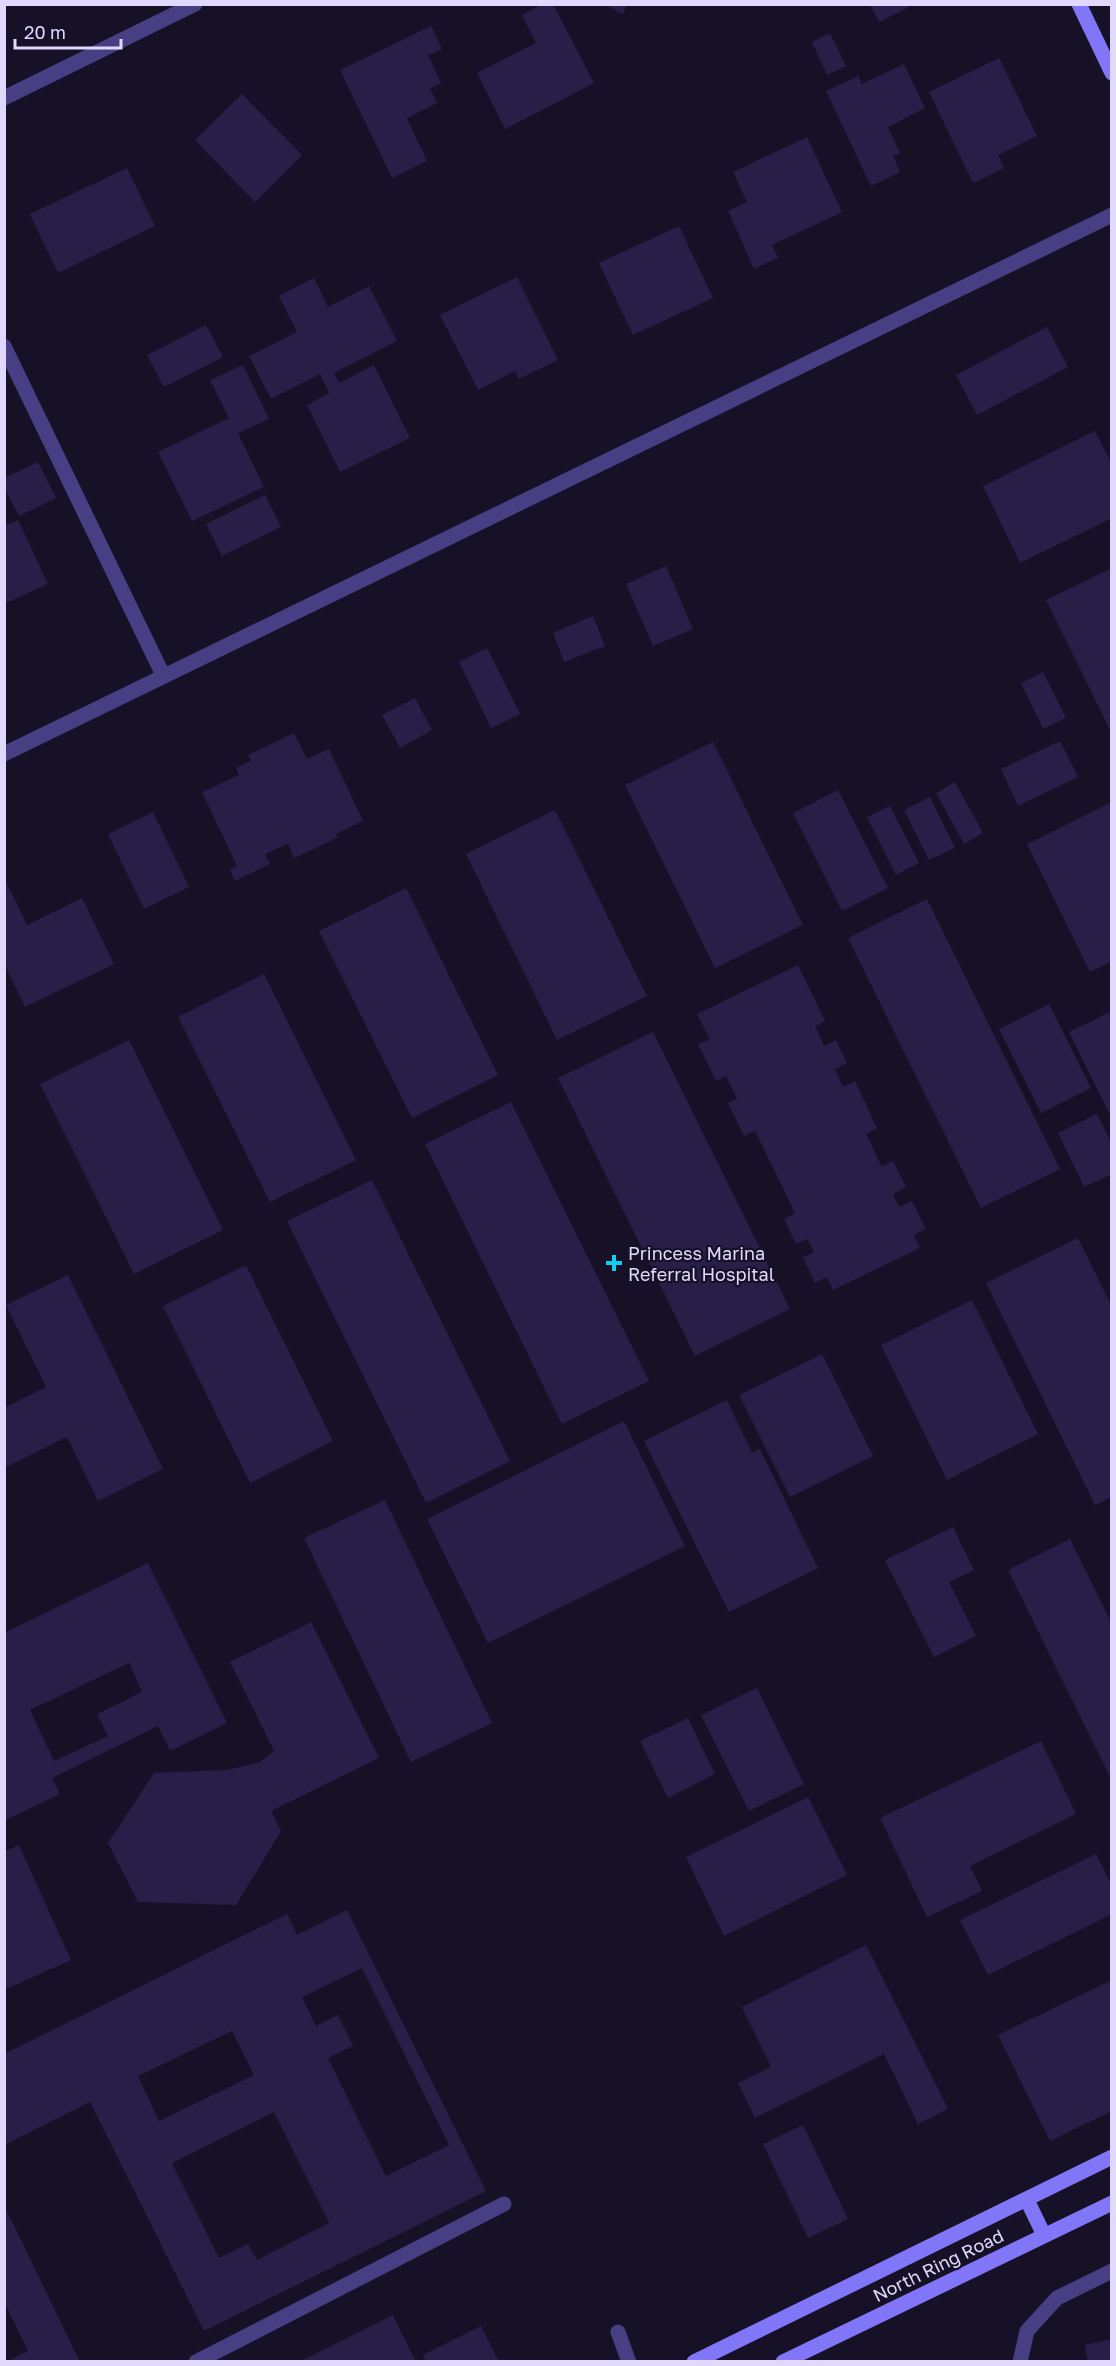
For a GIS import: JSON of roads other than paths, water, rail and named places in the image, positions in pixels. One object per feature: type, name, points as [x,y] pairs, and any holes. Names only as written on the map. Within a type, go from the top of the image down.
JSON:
[{"type":"street","points":[[4,98],[195,4]]},
{"type":"street","points":[[1079,4],[1112,73]]},
{"type":"street","points":[[4,753],[1112,215]]},
{"type":"street","points":[[4,346],[163,675]]},
{"type":"street","points":[[694,2361],[1112,2157]]},
{"type":"street","points":[[1027,2200],[1044,2235]]},
{"type":"street","name":"North Ring Road","points":[[783,2361],[1112,2203]]},
{"type":"street","points":[[196,2361],[504,2204]]},
{"type":"street","points":[[1020,2361],[1027,2331],[1057,2298],[1112,2271]]},
{"type":"street","points":[[618,2332],[629,2361]]},
{"type":"place","name":"Princess Marina Referral Hospital","points":[[614,1263]]}]
